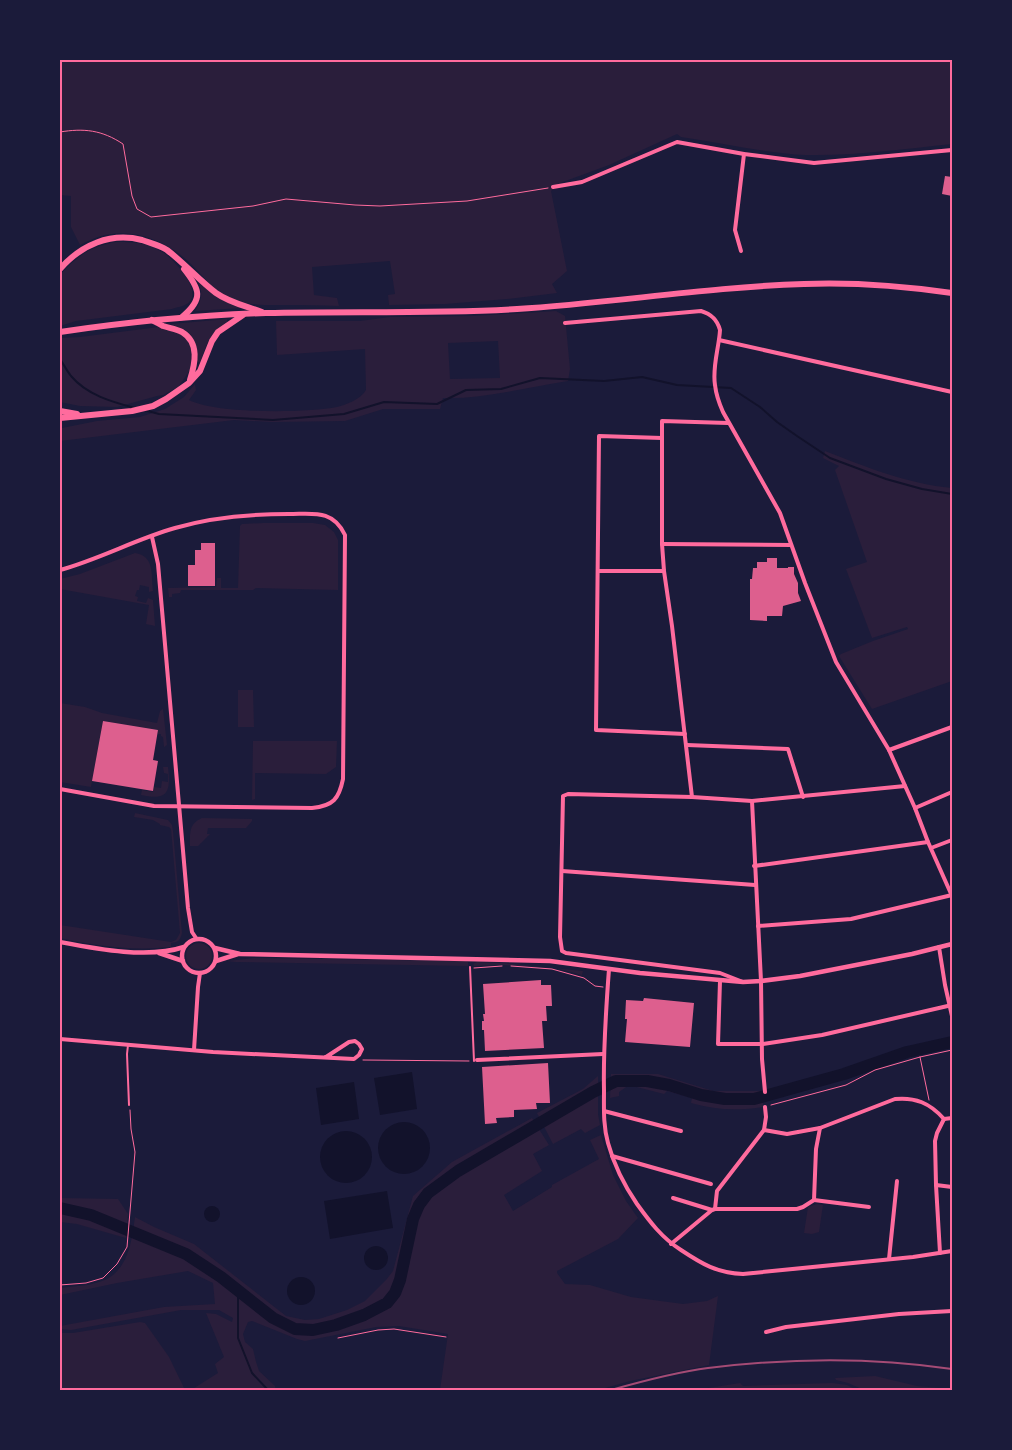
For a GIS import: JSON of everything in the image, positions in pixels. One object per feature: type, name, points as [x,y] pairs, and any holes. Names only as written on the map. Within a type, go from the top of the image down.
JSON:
[{"type":"highway","points":[[60,269],[82,249],[100,241],[115,238],[133,238],[166,250],[217,293],[240,305],[264,313]]},
{"type":"highway","points":[[176,258],[192,279],[197,288],[198,296],[194,306],[181,317]]},
{"type":"highway","points":[[60,332],[181,317],[264,313],[467,312],[805,284],[873,285],[952,292]]},
{"type":"highway","points":[[60,418],[117,414],[160,403],[189,383],[200,371],[212,341],[218,332],[244,314]]},
{"type":"highway","points":[[152,320],[163,326],[183,332],[190,339],[194,348],[196,362],[189,383]]},
{"type":"highway","points":[[60,411],[83,415]]},
{"type":"street","points":[[553,188],[582,182],[677,142],[744,154],[814,163],[952,150]]},
{"type":"street","points":[[741,251],[735,230],[744,154]]},
{"type":"street","points":[[565,323],[701,312],[709,314],[718,323],[720,330],[714,383],[723,412],[777,507],[836,662],[889,750],[952,896],[851,919],[758,926]]},
{"type":"street","points":[[719,340],[952,392]]},
{"type":"street","points":[[692,797],[672,622],[664,571],[662,544],[662,421],[728,423]]},
{"type":"street","points":[[662,438],[598,436],[596,730],[685,734]]},
{"type":"street","points":[[60,570],[90,562],[180,527],[236,516],[320,514],[334,520],[345,535],[343,779],[339,794],[335,800],[328,805],[312,808],[154,806],[60,789]]},
{"type":"street","points":[[152,537],[158,564],[188,908],[192,930],[196,938]]},
{"type":"street","points":[[662,544],[791,545]]},
{"type":"street","points":[[598,571],[664,571]]},
{"type":"street","points":[[889,750],[952,728]]},
{"type":"street","points":[[687,745],[788,749],[803,796]]},
{"type":"street","points":[[743,982],[720,973],[562,951],[560,937],[563,796],[568,794],[692,797],[752,802],[905,786]]},
{"type":"street","points":[[915,808],[952,792]]},
{"type":"street","points":[[752,802],[761,982],[764,1092]]},
{"type":"street","points":[[931,848],[952,840]]},
{"type":"street","points":[[754,866],[928,842]]},
{"type":"street","points":[[562,871],[755,885]]},
{"type":"street","points":[[196,938],[207,940],[215,948],[217,954],[216,961],[212,967],[200,973],[193,972],[187,968],[183,962],[182,954],[184,947],[189,941],[196,938]]},
{"type":"street","points":[[60,942],[158,953],[183,962]]},
{"type":"street","points":[[215,948],[240,954],[542,961],[720,981],[761,982],[840,968],[952,944]]},
{"type":"street","points":[[158,953],[184,947]]},
{"type":"street","points":[[939,947],[952,1016]]},
{"type":"street","points":[[216,961],[240,954]]},
{"type":"street","points":[[609,969],[603,1054],[605,1129],[612,1156],[627,1189],[658,1232],[670,1244],[713,1269],[729,1274],[794,1270],[952,1251]]},
{"type":"street","points":[[194,1050],[200,973]]},
{"type":"street","points":[[720,981],[718,1044],[763,1044],[822,1034],[951,1006]]},
{"type":"street","points":[[60,1039],[194,1050],[354,1059],[360,1055],[362,1049],[354,1041],[349,1042],[326,1057]]},
{"type":"street","points":[[476,1061],[603,1054]]},
{"type":"street","points":[[764,1130],[787,1134],[820,1128],[894,1099],[912,1099],[930,1105],[944,1119]]},
{"type":"street","points":[[670,1244],[714,1209],[720,1186],[764,1130],[765,1107]]},
{"type":"street","points":[[604,1112],[681,1131]]},
{"type":"street","points":[[944,1119],[952,1118]]},
{"type":"street","points":[[940,1253],[935,1141],[944,1119]]},
{"type":"street","points":[[814,1200],[816,1149],[820,1128]]},
{"type":"street","points":[[612,1156],[711,1184]]},
{"type":"street","points":[[889,1259],[897,1181]]},
{"type":"street","points":[[936,1185],[952,1187]]},
{"type":"street","points":[[673,1198],[714,1209],[796,1209],[814,1200],[869,1207]]},
{"type":"street","points":[[766,1332],[786,1327],[872,1317],[952,1311]]},
{"type":"lane","points":[[470,967],[476,1061]]},
{"type":"lane","points":[[128,1045],[129,1104]]},
{"type":"path","points":[[60,132],[78,130],[99,132],[111,136],[123,144],[132,196],[137,209],[150,217],[253,206],[286,199],[380,206],[467,201],[553,188]]},
{"type":"path","points":[[470,967],[552,968],[584,978],[594,986],[608,988]]},
{"type":"path","points":[[765,1107],[846,1085],[875,1070],[920,1056],[952,1050]]},
{"type":"path","points":[[920,1056],[930,1105]]},
{"type":"path","points":[[354,1059],[373,1061],[476,1061]]},
{"type":"path","points":[[60,1286],[86,1283],[103,1278],[117,1264],[127,1247],[136,1152],[131,1129],[129,1104]]},
{"type":"path","points":[[338,1338],[378,1330],[394,1329],[446,1337]]},
{"type":"shaded area","points":[[60,60],[952,60],[952,144],[861,153],[806,155],[744,148],[681,137],[677,134],[609,165],[560,183],[551,191],[567,271],[552,284],[557,293],[445,304],[389,305],[388,295],[395,294],[390,261],[312,267],[314,295],[337,298],[339,306],[255,304],[240,302],[221,293],[182,256],[149,238],[124,233],[111,234],[80,245],[71,227],[71,196],[60,195]]},
{"type":"shaded area","points":[[115,242],[142,244],[164,253],[180,268],[189,282],[192,296],[189,303],[172,309],[76,321],[60,326],[60,275],[84,253]]},
{"type":"shaded area","points":[[197,279],[242,308],[195,311],[200,302],[201,295]]},
{"type":"shaded area","points":[[556,311],[565,316],[570,369],[568,381],[490,395],[443,398],[440,409],[383,409],[345,421],[272,422],[234,420],[60,441],[60,431],[62,428],[97,421],[140,417],[165,409],[184,397],[195,384],[196,390],[189,400],[202,405],[239,410],[283,411],[323,409],[345,405],[364,393],[366,390],[365,349],[277,355],[276,321],[360,321],[390,317],[473,316]],"holes":[[[498,341],[500,378],[450,379],[448,343]]]},
{"type":"shaded area","points":[[227,319],[227,322],[209,339],[200,363],[198,362],[197,348],[192,338],[171,324]]},
{"type":"shaded area","points":[[159,327],[182,334],[189,342],[192,350],[191,369],[178,387],[163,395],[117,407],[80,406],[60,402],[60,338]]},
{"type":"shaded area","points":[[825,451],[903,479],[952,488],[952,681],[872,709],[839,656],[873,641],[908,629],[907,627],[872,638],[846,569],[867,562],[835,470],[839,466],[823,458]]},
{"type":"shaded area","points":[[313,523],[325,525],[334,532],[338,540],[338,590],[256,588],[253,590],[181,590],[180,593],[172,594],[172,597],[169,597],[168,588],[216,587],[217,578],[221,578],[221,588],[238,588],[240,526],[242,524]]},
{"type":"shaded area","points":[[135,553],[146,558],[151,567],[153,591],[149,592],[149,587],[140,585],[135,596],[138,597],[137,601],[146,603],[148,598],[153,600],[155,626],[146,624],[149,605],[60,589],[60,579],[80,574]]},
{"type":"shaded area","points":[[238,690],[253,690],[254,727],[238,727]]},
{"type":"shaded area","points":[[60,703],[157,723],[160,711],[163,709],[167,745],[164,747],[163,737],[161,734],[158,734],[158,730],[103,721],[91,787],[60,782]]},
{"type":"shaded area","points":[[253,741],[337,741],[336,767],[326,774],[255,773],[255,799],[252,800]]},
{"type":"shaded area","points":[[163,767],[168,767],[169,783],[166,793],[157,797],[141,795],[142,790],[153,792],[154,787],[161,788],[162,781],[168,782],[168,774],[164,773]]},
{"type":"shaded area","points":[[135,813],[168,820],[172,825],[182,933],[179,939],[177,942],[171,943],[171,947],[129,948],[60,938],[60,925],[171,942],[176,940],[180,933],[171,829],[153,820],[134,817]]},
{"type":"shaded area","points":[[202,818],[252,819],[252,821],[246,828],[208,828],[207,834],[210,834],[198,846],[190,846],[192,826]]},
{"type":"shaded area","points":[[199,943],[208,947],[212,956],[208,965],[199,969],[190,965],[186,956],[190,947]]},
{"type":"shaded area","points":[[254,958],[466,961],[468,966],[227,961]]},
{"type":"shaded area","points":[[477,962],[550,968],[503,965],[474,966],[473,964]]},
{"type":"shaded area","points":[[556,968],[583,971],[582,975]]},
{"type":"shaded area","points":[[412,1072],[417,1109],[380,1115],[374,1078]]},
{"type":"shaded area","points":[[611,1074],[658,1074],[713,1091],[763,1091],[763,1107],[736,1109],[709,1107],[691,1103],[692,1098],[667,1091],[664,1094],[629,1085],[619,1092],[619,1096],[610,1098]]},
{"type":"shaded area","points":[[598,1076],[598,1114],[600,1125],[585,1133],[581,1129],[553,1144],[537,1113],[583,1089]]},
{"type":"shaded area","points":[[354,1082],[359,1119],[321,1125],[316,1088]]},
{"type":"shaded area","points":[[532,1118],[549,1145],[533,1154],[542,1171],[504,1195],[513,1211],[552,1187],[552,1185],[599,1159],[590,1140],[601,1135],[613,1175],[626,1201],[638,1218],[618,1239],[557,1271],[557,1273],[565,1284],[590,1285],[631,1297],[683,1304],[707,1301],[718,1296],[709,1365],[630,1381],[598,1390],[440,1390],[448,1334],[399,1326],[376,1327],[305,1341],[252,1321],[248,1322],[243,1334],[245,1342],[253,1349],[259,1371],[275,1386],[276,1390],[191,1390],[218,1373],[215,1364],[224,1357],[206,1313],[216,1314],[232,1322],[233,1318],[219,1310],[181,1310],[71,1330],[60,1329],[60,1326],[164,1307],[215,1304],[213,1283],[188,1271],[60,1295],[60,1288],[96,1283],[114,1274],[125,1260],[128,1252],[135,1217],[194,1244],[286,1316],[305,1320],[319,1319],[347,1310],[365,1301],[393,1271],[413,1196],[452,1162]]},
{"type":"shaded area","points":[[399,1122],[409,1122],[418,1126],[426,1134],[430,1148],[426,1162],[418,1170],[409,1174],[399,1174],[390,1170],[382,1162],[378,1153],[378,1143],[382,1134],[390,1126]]},
{"type":"shaded area","points":[[341,1131],[351,1131],[360,1135],[368,1143],[372,1157],[368,1171],[360,1179],[351,1183],[341,1183],[332,1179],[324,1171],[320,1162],[320,1152],[324,1143],[332,1135]]},
{"type":"shaded area","points":[[387,1191],[393,1228],[330,1239],[324,1201]]},
{"type":"shaded area","points":[[60,1198],[118,1199],[128,1214],[126,1238],[77,1224],[60,1222]]},
{"type":"shaded area","points":[[817,1204],[823,1205],[819,1232],[812,1234],[804,1233],[808,1207]]},
{"type":"shaded area","points":[[209,1206],[215,1206],[220,1211],[218,1220],[209,1222],[204,1217],[204,1211]]},
{"type":"shaded area","points":[[376,1246],[384,1250],[388,1258],[384,1266],[376,1270],[368,1266],[364,1258],[368,1250]]},
{"type":"shaded area","points":[[301,1277],[311,1281],[315,1291],[311,1301],[301,1305],[291,1301],[287,1291],[291,1281]]},
{"type":"shaded area","points":[[140,1322],[145,1323],[169,1357],[185,1390],[60,1390],[60,1333],[73,1333]]},
{"type":"shaded area","points":[[875,1376],[917,1386],[952,1390],[864,1390],[835,1378]]},
{"type":"shaded area","points":[[740,1383],[743,1386],[832,1383],[847,1385],[857,1390],[696,1390]]},
{"type":"building","points":[[945,176],[952,177],[952,196],[942,194]]},
{"type":"building","points":[[201,543],[215,543],[215,586],[188,586],[188,565],[195,565],[195,550],[201,550]]},
{"type":"building","points":[[767,558],[777,558],[777,568],[794,567],[801,601],[783,606],[782,616],[767,616],[767,621],[750,620],[750,579],[752,579],[753,568],[757,568],[757,562],[767,562]]},
{"type":"building","points":[[103,721],[158,730],[153,760],[158,761],[153,791],[92,781]]},
{"type":"building","points":[[541,980],[541,985],[551,985],[552,1006],[546,1006],[547,1021],[542,1021],[544,1048],[485,1051],[484,1030],[482,1030],[483,1014],[485,1014],[483,984]]},
{"type":"building","points":[[644,998],[694,1003],[690,1047],[625,1042],[626,1000],[643,1001]]},
{"type":"building","points":[[548,1063],[550,1103],[536,1103],[537,1109],[514,1110],[514,1117],[496,1118],[497,1123],[485,1124],[482,1067]]},
{"type":"waterway","points":[[60,359],[77,383],[92,393],[135,408]]},
{"type":"waterway","points":[[144,410],[159,414],[273,420],[344,414],[384,402],[437,404],[466,390],[501,389],[540,378],[604,381],[642,377],[677,385],[731,388],[830,458],[886,479],[922,489],[952,494]]},
{"type":"waterway","points":[[60,1208],[91,1215],[186,1254],[221,1277],[273,1318],[295,1329],[313,1330],[336,1325],[364,1315],[387,1303],[395,1293],[400,1280],[413,1219],[419,1205],[428,1193],[458,1171],[593,1092],[616,1081],[647,1081],[669,1085],[701,1095],[725,1099],[754,1099],[844,1074],[907,1052],[952,1042]]},
{"type":"waterway","points":[[238,1292],[238,1338],[252,1373],[268,1390]]},
{"type":"railway","points":[[611,1390],[659,1377],[696,1370],[769,1362],[830,1360],[891,1362],[952,1369]]}]
